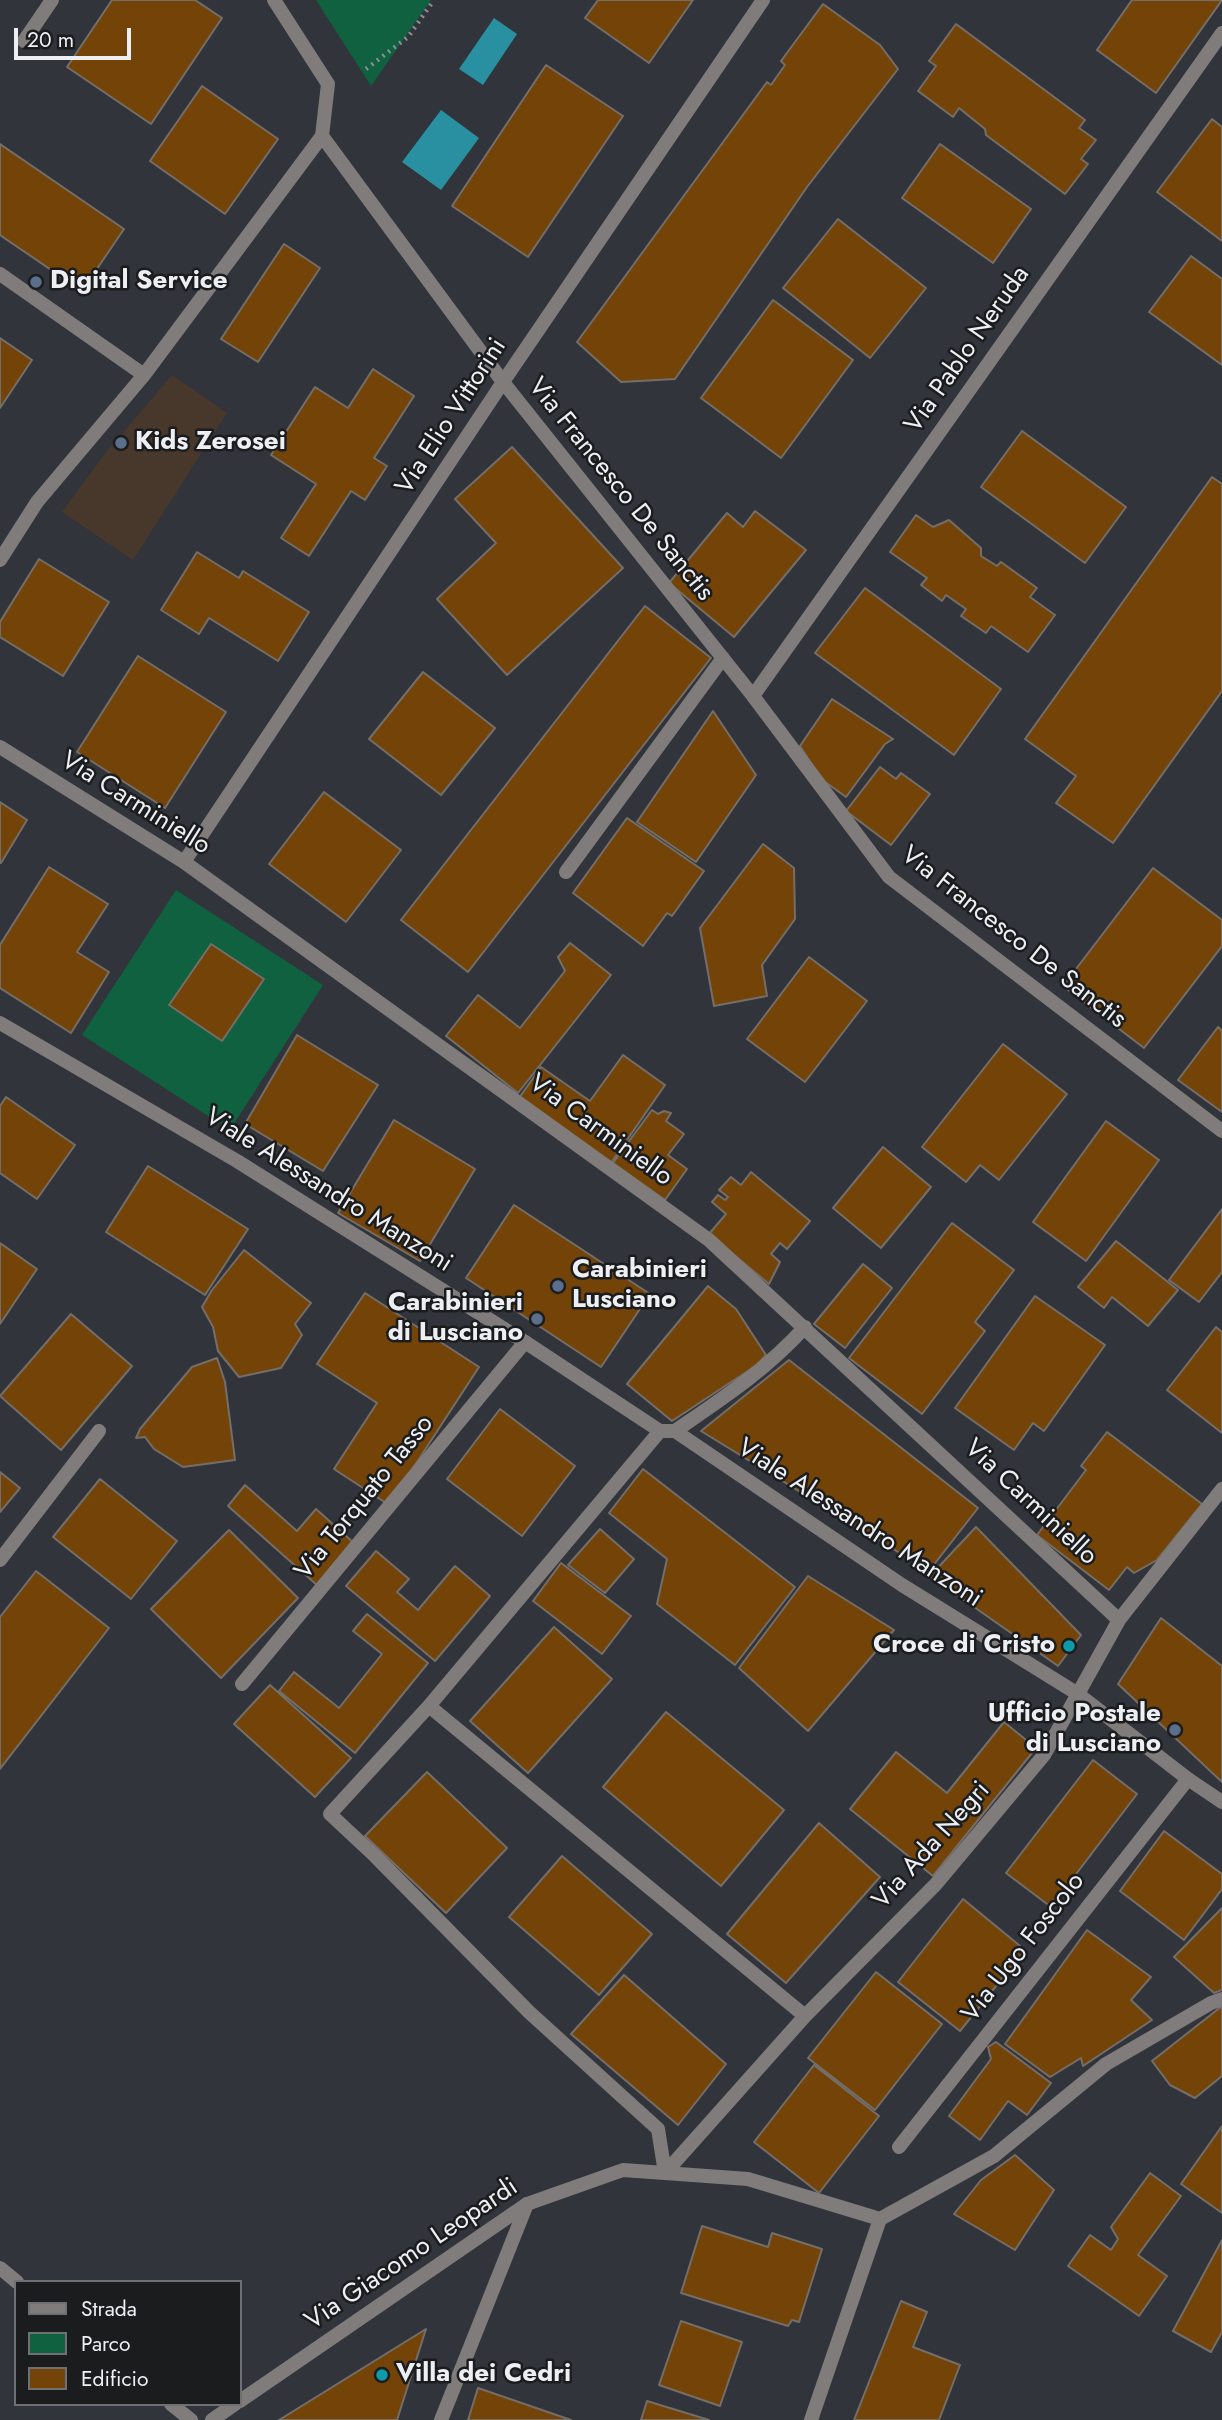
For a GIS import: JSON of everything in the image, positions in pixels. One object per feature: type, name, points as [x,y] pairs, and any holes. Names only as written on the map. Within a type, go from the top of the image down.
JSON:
[{"type":"street","points":[[24,41],[52,0]]},
{"type":"street","points":[[0,560],[37,502],[144,376],[322,136],[328,84],[274,0]]},
{"type":"street","name":"Via Elio Vittorini","points":[[184,862],[503,382],[763,0]]},
{"type":"street","name":"Via Pablo Neruda","points":[[753,696],[1222,33]]},
{"type":"street","name":"Via Francesco De Sanctis","points":[[322,136],[503,382],[753,696],[888,877],[1222,1131]]},
{"type":"street","points":[[0,274],[144,376]]},
{"type":"street","points":[[566,872],[723,658]]},
{"type":"street","name":"Via Carminiello","points":[[0,747],[184,862],[709,1240],[1119,1620]]},
{"type":"street","name":"Viale Alessandro Manzoni","points":[[0,1023],[237,1161],[668,1431],[902,1585],[1078,1694],[1222,1802]]},
{"type":"street","points":[[665,2173],[658,2129],[529,2012],[330,1814],[429,1706],[668,1431],[745,1383],[779,1355],[804,1326]]},
{"type":"street","name":"Via Torquato Tasso","points":[[242,1684],[525,1342]]},
{"type":"street","points":[[0,1560],[99,1431]]},
{"type":"street","name":"Via Ada Negri","points":[[665,2173],[804,2016],[936,1884],[1044,1755],[1119,1620],[1222,1489]]},
{"type":"street","points":[[429,1706],[804,2016]]},
{"type":"street","name":"Via Ugo Foscolo","points":[[899,2147],[1188,1779]]},
{"type":"street","points":[[811,2420],[880,2219],[994,2156],[1106,2064],[1222,1999]]},
{"type":"street","name":"Via Giacomo Leopardi","points":[[242,2400],[527,2204],[623,2170],[748,2179],[880,2219]]},
{"type":"street","points":[[442,2420],[527,2204]]},
{"type":"street","points":[[0,2268],[15,2280]]},
{"type":"street","points":[[174,2406],[191,2420]]},
{"type":"street","points":[[212,2420],[232,2406]]},
{"type":"path","points":[[366,69],[408,37],[434,0]]},
{"type":"shaded area","points":[[172,375],[227,413],[133,560],[62,512],[104,455]]},
{"type":"green space","points":[[316,0],[431,0],[371,86]]},
{"type":"green space","points":[[176,890],[323,985],[230,1130],[82,1035]]},
{"type":"water","points":[[494,18],[517,34],[483,85],[459,69]]},
{"type":"water","points":[[441,110],[479,138],[441,190],[402,162]]},
{"type":"building","points":[[112,0],[195,0],[222,18],[151,124],[67,67]]},
{"type":"building","points":[[598,0],[693,0],[649,63],[585,18]]},
{"type":"building","points":[[1132,0],[1222,0],[1156,93],[1097,50]]},
{"type":"building","points":[[823,4],[880,45],[898,69],[807,187],[675,379],[621,382],[577,342],[767,82],[771,85],[785,65],[781,61]]},
{"type":"building","points":[[956,24],[1085,120],[1079,128],[1096,140],[1081,159],[1088,164],[1065,194],[986,135],[985,129],[959,108],[953,117],[918,91],[936,66],[929,61]]},
{"type":"building","points":[[546,65],[623,116],[528,257],[452,206]]},
{"type":"building","points":[[202,86],[278,139],[225,214],[150,161]]},
{"type":"building","points":[[1212,119],[1222,127],[1222,241],[1157,192]]},
{"type":"building","points":[[0,144],[124,229],[82,291],[0,235]]},
{"type":"building","points":[[940,144],[1031,209],[993,263],[902,198]]},
{"type":"building","points":[[838,219],[926,288],[870,358],[783,288]]},
{"type":"building","points":[[284,244],[320,268],[258,362],[221,339]]},
{"type":"building","points":[[1191,256],[1222,279],[1222,365],[1149,312]]},
{"type":"building","points":[[773,300],[853,360],[781,458],[701,398]]},
{"type":"building","points":[[0,338],[32,360],[0,408]]},
{"type":"building","points":[[373,369],[414,396],[374,458],[387,466],[365,500],[351,491],[309,556],[281,538],[316,484],[271,455],[315,387],[348,408]]},
{"type":"building","points":[[1022,431],[1126,507],[1085,563],[981,487]]},
{"type":"building","points":[[512,447],[623,568],[507,675],[437,599],[496,543],[455,499]]},
{"type":"building","points":[[1212,477],[1222,484],[1222,691],[1113,843],[1056,803],[1076,776],[1025,739]]},
{"type":"building","points":[[755,511],[806,550],[734,637],[669,583],[727,513],[743,527]]},
{"type":"building","points":[[916,515],[933,527],[949,520],[981,548],[981,556],[997,566],[1001,562],[1037,588],[1030,597],[1055,615],[1028,652],[991,626],[986,633],[961,616],[966,609],[946,595],[942,601],[921,585],[927,578],[890,552]]},
{"type":"building","points":[[197,552],[239,578],[243,571],[309,612],[278,661],[209,618],[199,634],[161,610]]},
{"type":"building","points":[[39,559],[109,602],[63,676],[0,637],[0,622]]},
{"type":"building","points":[[865,588],[1001,689],[954,755],[815,653]]},
{"type":"building","points":[[645,606],[711,658],[468,972],[401,920]]},
{"type":"building","points":[[138,656],[226,712],[165,808],[77,752]]},
{"type":"building","points":[[423,672],[495,728],[441,795],[369,739]]},
{"type":"building","points":[[832,699],[893,739],[885,744],[846,797],[821,779],[800,746]]},
{"type":"building","points":[[713,711],[756,775],[696,862],[637,822]]},
{"type":"building","points":[[880,767],[896,779],[901,773],[930,794],[891,845],[846,811]]},
{"type":"building","points":[[324,792],[401,850],[346,922],[269,864]]},
{"type":"building","points":[[0,802],[27,820],[1,863],[0,863]]},
{"type":"building","points":[[627,818],[704,871],[672,916],[667,913],[643,946],[573,893]]},
{"type":"building","points":[[763,844],[794,868],[795,919],[762,965],[767,996],[714,1006],[700,928]]},
{"type":"building","points":[[49,867],[108,904],[77,952],[109,972],[71,1033],[0,988],[0,945]]},
{"type":"building","points":[[1153,868],[1222,920],[1222,946],[1144,1048],[1063,986]]},
{"type":"building","points":[[570,943],[611,975],[518,1093],[446,1036],[478,995],[520,1028],[565,971],[558,957]]},
{"type":"building","points":[[211,944],[264,979],[222,1041],[169,1005]]},
{"type":"building","points":[[809,957],[867,1001],[805,1082],[747,1039]]},
{"type":"building","points":[[1218,1027],[1222,1031],[1222,1112],[1178,1080]]},
{"type":"building","points":[[297,1035],[378,1085],[323,1171],[245,1124]]},
{"type":"building","points":[[1003,1044],[1067,1094],[999,1180],[980,1165],[966,1182],[922,1147]]},
{"type":"building","points":[[623,1055],[665,1085],[611,1163],[519,1098],[541,1067],[590,1101]]},
{"type":"building","points":[[6,1097],[75,1145],[37,1199],[0,1173],[0,1106]]},
{"type":"building","points":[[652,1110],[658,1114],[664,1111],[671,1113],[666,1121],[684,1134],[668,1155],[687,1169],[665,1200],[613,1163]]},
{"type":"building","points":[[394,1120],[475,1169],[420,1261],[338,1213]]},
{"type":"building","points":[[1106,1121],[1159,1160],[1086,1261],[1033,1222]]},
{"type":"building","points":[[883,1147],[931,1187],[881,1248],[833,1208]]},
{"type":"building","points":[[148,1166],[248,1229],[205,1295],[106,1232]]},
{"type":"building","points":[[751,1172],[810,1221],[787,1249],[780,1243],[771,1254],[780,1262],[769,1284],[709,1234],[726,1214],[712,1202],[718,1195],[725,1200],[728,1197],[719,1190],[731,1177],[741,1185]]},
{"type":"building","name":"Carabinieri Lusciano","points":[[514,1205],[650,1294],[601,1367],[466,1278]]},
{"type":"building","points":[[1222,1209],[1222,1272],[1199,1302],[1169,1280]]},
{"type":"building","points":[[952,1223],[1014,1270],[975,1322],[985,1331],[922,1414],[849,1358]]},
{"type":"building","points":[[1116,1241],[1178,1290],[1148,1326],[1112,1297],[1104,1308],[1078,1287]]},
{"type":"building","points":[[0,1243],[37,1269],[0,1324]]},
{"type":"building","points":[[244,1250],[311,1303],[295,1324],[302,1335],[281,1368],[239,1377],[218,1351],[213,1327],[202,1307]]},
{"type":"building","points":[[863,1264],[892,1288],[845,1348],[814,1324]]},
{"type":"building","points":[[708,1286],[736,1309],[766,1355],[757,1365],[672,1421],[627,1384]]},
{"type":"building","points":[[365,1293],[479,1367],[389,1505],[334,1469],[377,1403],[317,1364]]},
{"type":"building","points":[[1035,1296],[1105,1345],[1044,1431],[1033,1423],[1014,1450],[955,1408]]},
{"type":"building","points":[[71,1314],[132,1366],[61,1450],[0,1396]]},
{"type":"building","points":[[1216,1327],[1222,1332],[1222,1433],[1167,1390]]},
{"type":"building","points":[[217,1358],[225,1382],[235,1460],[183,1467],[154,1449],[145,1437],[136,1438],[140,1429],[192,1367]]},
{"type":"building","points":[[789,1360],[978,1508],[929,1571],[701,1431]]},
{"type":"building","points":[[500,1409],[575,1466],[522,1536],[447,1479]]},
{"type":"building","points":[[1107,1432],[1202,1504],[1157,1560],[1134,1573],[1127,1567],[1109,1590],[1037,1535],[1086,1470],[1081,1466]]},
{"type":"building","points":[[643,1469],[795,1587],[735,1665],[657,1604],[667,1559],[609,1513]]},
{"type":"building","points":[[0,1472],[20,1488],[0,1512]]},
{"type":"building","points":[[100,1479],[177,1541],[131,1599],[53,1537]]},
{"type":"building","points":[[245,1485],[297,1531],[316,1509],[355,1544],[318,1586],[228,1506]]},
{"type":"building","points":[[976,1527],[1081,1635],[1058,1666],[930,1576]]},
{"type":"building","points":[[600,1529],[634,1559],[605,1593],[568,1565]]},
{"type":"building","points":[[229,1530],[298,1598],[221,1678],[151,1609]]},
{"type":"building","points":[[376,1551],[409,1579],[397,1592],[418,1610],[455,1566],[490,1596],[435,1661],[346,1586]]},
{"type":"building","points":[[561,1563],[631,1616],[602,1654],[533,1601]]},
{"type":"building","points":[[36,1571],[109,1628],[0,1769],[0,1617]]},
{"type":"building","points":[[808,1576],[894,1630],[808,1731],[739,1668]]},
{"type":"building","points":[[367,1614],[428,1663],[355,1753],[279,1691],[294,1672],[339,1708],[382,1654],[353,1631]]},
{"type":"building","points":[[1161,1618],[1222,1666],[1222,1782],[1118,1684]]},
{"type":"building","points":[[554,1627],[612,1679],[528,1773],[470,1721]]},
{"type":"building","points":[[270,1685],[351,1758],[315,1797],[234,1724]]},
{"type":"building","points":[[666,1712],[784,1810],[721,1886],[603,1787]]},
{"type":"building","points":[[1004,1722],[1036,1748],[933,1876],[850,1809],[896,1752],[947,1793]]},
{"type":"building","points":[[1093,1760],[1137,1794],[1051,1907],[1006,1873]]},
{"type":"building","points":[[427,1772],[507,1848],[446,1913],[365,1836]]},
{"type":"building","points":[[819,1823],[880,1877],[786,1983],[727,1934]]},
{"type":"building","points":[[1164,1831],[1222,1874],[1222,1889],[1184,1940],[1120,1891]]},
{"type":"building","points":[[562,1856],[652,1934],[599,1995],[509,1917]]},
{"type":"building","points":[[963,1899],[1025,1950],[960,2031],[898,1982]]},
{"type":"building","points":[[1222,1908],[1222,1990],[1214,1993],[1174,1957]]},
{"type":"building","points":[[1087,1930],[1151,1977],[1131,2000],[1152,2020],[1083,2066],[1081,2058],[1050,2077],[1005,2044]]},
{"type":"building","points":[[876,1972],[942,2024],[875,2110],[808,2058]]},
{"type":"building","points":[[624,1975],[726,2064],[678,2125],[571,2034]]},
{"type":"building","points":[[1222,2006],[1222,2076],[1195,2098],[1170,2085],[1152,2061]]},
{"type":"building","points":[[996,2042],[1051,2083],[1027,2115],[1008,2101],[980,2140],[949,2116],[991,2059],[988,2047]]},
{"type":"building","points":[[814,2065],[879,2116],[819,2193],[754,2142]]},
{"type":"building","points":[[1222,2126],[1222,2213],[1181,2184]]},
{"type":"building","points":[[1015,2155],[1054,2190],[1015,2250],[954,2214],[981,2180]]},
{"type":"building","points":[[1150,2173],[1181,2196],[1138,2255],[1167,2276],[1139,2316],[1068,2266],[1090,2235],[1111,2250],[1118,2239],[1111,2227]]},
{"type":"building","points":[[702,2226],[768,2247],[772,2233],[822,2249],[799,2322],[792,2320],[788,2326],[681,2293]]},
{"type":"building","points":[[1222,2240],[1222,2332],[1211,2352],[1173,2331]]},
{"type":"building","points":[[901,2301],[927,2312],[913,2347],[960,2365],[939,2420],[854,2420]]},
{"type":"building","points":[[681,2321],[742,2342],[720,2406],[659,2385]]},
{"type":"building","name":"Villa dei Cedri","points":[[426,2329],[397,2420],[279,2420]]},
{"type":"building","name":"Villa dei Cedri","points":[[478,2388],[571,2420],[468,2420]]},
{"type":"building","points":[[647,2401],[709,2420],[641,2420]]},
{"type":"place","name":"Digital Service","points":[[36,282]]},
{"type":"place","name":"Kids Zerosei","points":[[121,443]]},
{"type":"place","name":"Carabinieri Lusciano","points":[[558,1286]]},
{"type":"place","name":"Carabinieri di Lusciano","points":[[537,1319]]},
{"type":"place","name":"Croce di Cristo","points":[[1069,1646]]},
{"type":"place","name":"Ufficio Postale di Lusciano","points":[[1175,1730]]},
{"type":"place","name":"Villa dei Cedri","points":[[382,2375]]}]
